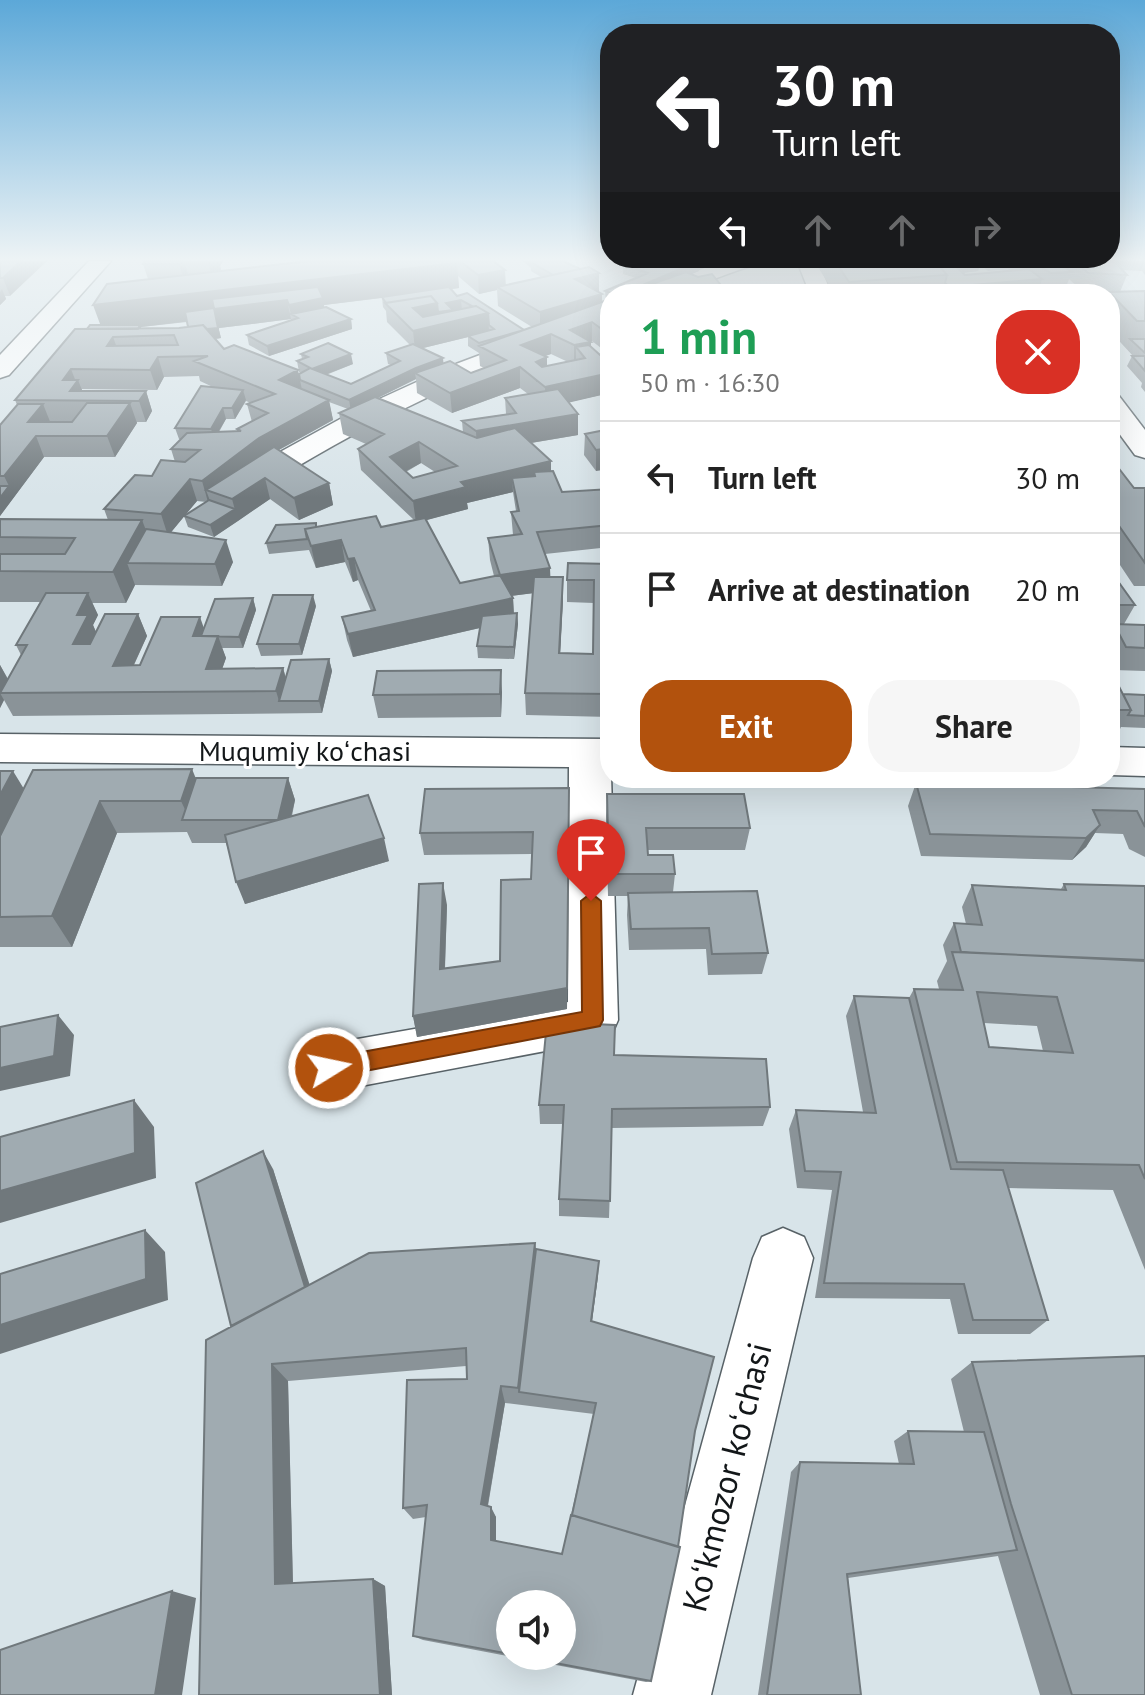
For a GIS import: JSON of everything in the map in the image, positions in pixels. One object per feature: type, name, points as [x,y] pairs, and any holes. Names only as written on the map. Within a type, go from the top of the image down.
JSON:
[{"type":"street","points":[[0,370],[28,340]]},
{"type":"street","points":[[219,505],[280,462],[398,398],[449,373],[537,340]]},
{"type":"street","points":[[1120,415],[1145,449]]},
{"type":"street","name":"Muqumiy koʻchasi","points":[[0,748],[599,752]]},
{"type":"street","points":[[329,1068],[593,1020],[599,752]]},
{"type":"street","points":[[1120,761],[1145,762]]},
{"type":"street","name":"Koʻkmozor koʻchasi","points":[[672,1695],[783,1258]]},
{"type":"building","points":[[66,340],[111,340],[107,346],[178,345],[176,340],[216,340],[224,349],[234,345],[298,370],[279,380],[329,400],[259,438],[202,481],[190,479],[161,514],[104,509],[135,475],[152,476],[161,460],[185,462],[200,450],[171,449],[187,433],[241,431],[237,429],[268,413],[247,404],[275,394],[194,361],[208,356],[158,357],[150,370],[71,369],[63,380],[78,380],[70,391],[146,391],[139,401],[15,400]]},
{"type":"building","points":[[256,340],[285,340],[267,346]]},
{"type":"building","points":[[495,340],[534,340],[521,345],[547,357],[536,362],[542,367],[585,358],[576,347],[589,345],[600,355],[600,375],[545,387],[520,367],[450,393],[415,373],[450,361],[471,373],[506,360],[479,346]]},
{"type":"building","points":[[564,340],[591,342],[574,345]]},
{"type":"building","points":[[1131,340],[1145,340],[1145,353]]},
{"type":"building","points":[[328,343],[351,354],[312,369],[297,361],[308,357],[301,354]]},
{"type":"building","points":[[413,344],[443,358],[349,400],[300,380],[299,374],[310,368],[351,384],[400,361],[386,353]]},
{"type":"building","points":[[1132,356],[1145,356],[1145,371]]},
{"type":"building","points":[[201,386],[243,390],[232,408],[223,408],[211,429],[175,428]]},
{"type":"building","points":[[558,389],[578,414],[476,431],[462,421],[516,413],[505,398]]},
{"type":"building","points":[[375,397],[477,438],[515,428],[551,461],[461,482],[466,487],[413,501],[358,449],[384,434],[339,413]],"holes":[[[419,442],[457,466],[413,478],[390,457]]]},
{"type":"building","points":[[87,403],[130,403],[107,436],[36,436],[4,476],[0,476],[0,425],[18,404],[43,404],[28,422],[72,422]]},
{"type":"building","points":[[600,431],[600,449],[596,450],[585,434]]},
{"type":"building","points":[[274,447],[329,483],[294,498],[265,478],[232,499],[206,490]]},
{"type":"building","points":[[1120,470],[1134,488],[1145,488],[1145,563],[1120,527]]},
{"type":"building","points":[[553,471],[562,492],[600,490],[600,526],[537,532],[550,568],[500,575],[488,538],[522,534],[511,512],[519,511],[512,478]]},
{"type":"building","points":[[0,486],[9,486],[0,498]]},
{"type":"building","points":[[209,500],[235,509],[210,525],[184,516]]},
{"type":"building","points":[[376,516],[381,527],[425,518],[460,583],[500,575],[513,598],[348,634],[342,617],[375,610],[354,558],[348,559],[341,540],[311,546],[305,529]]},
{"type":"building","points":[[0,519],[142,520],[113,572],[0,571],[0,554],[65,554],[75,538],[0,537]]},
{"type":"building","points":[[316,523],[316,527],[305,529],[307,539],[266,543],[276,525]]},
{"type":"building","points":[[146,529],[226,540],[215,564],[127,563]]},
{"type":"building","points":[[568,563],[600,564],[600,694],[525,693],[534,577],[563,577],[559,653],[593,654],[594,580],[567,580]]},
{"type":"building","points":[[1120,584],[1135,605],[1120,605]]},
{"type":"building","points":[[46,593],[88,593],[77,615],[88,615],[73,644],[90,644],[105,614],[138,614],[113,666],[140,665],[161,617],[200,617],[193,636],[218,636],[206,669],[283,668],[276,691],[0,693],[27,645],[16,645]]},
{"type":"building","points":[[273,595],[313,595],[299,644],[257,644]]},
{"type":"building","points":[[253,598],[239,637],[201,636],[215,599]]},
{"type":"building","points":[[517,613],[514,647],[477,646],[482,616]]},
{"type":"building","points":[[1120,624],[1145,625],[1145,648],[1126,647],[1120,636]]},
{"type":"building","points":[[329,659],[319,701],[279,701],[291,660]]},
{"type":"building","points":[[501,670],[500,694],[373,695],[377,671]]},
{"type":"building","points":[[1120,689],[1131,710],[1120,710]]},
{"type":"building","points":[[1123,694],[1145,695],[1145,716],[1128,715],[1131,710]]},
{"type":"building","points":[[192,769],[181,801],[100,801],[52,916],[0,917],[0,836],[33,770]]},
{"type":"building","points":[[0,771],[13,771],[0,795]]},
{"type":"building","points":[[196,778],[288,778],[278,820],[182,820]]},
{"type":"building","points":[[569,788],[567,988],[413,1016],[419,884],[443,883],[440,969],[500,961],[501,880],[531,879],[533,832],[420,833],[425,789]]},
{"type":"building","points":[[917,788],[1145,789],[1145,827],[1137,811],[1093,810],[1100,825],[1086,838],[930,834]]},
{"type":"building","points":[[607,794],[744,794],[750,828],[646,828],[648,855],[673,855],[675,874],[609,874]]},
{"type":"building","points":[[368,795],[384,838],[236,882],[225,835]]},
{"type":"building","points":[[1064,884],[1145,886],[1145,961],[961,952],[954,923],[982,925],[972,885],[1066,890]]},
{"type":"building","points":[[757,891],[768,953],[712,954],[709,928],[631,929],[628,893]]},
{"type":"building","points":[[952,952],[1145,960],[1145,1179],[1139,1165],[957,1162],[914,989],[963,990]],"holes":[[[977,992],[1057,997],[1073,1053],[989,1047]]]},
{"type":"building","points":[[854,996],[909,998],[951,1169],[1003,1170],[1048,1320],[973,1320],[964,1284],[824,1283],[841,1172],[805,1171],[796,1110],[876,1113]]},
{"type":"building","points":[[58,1015],[54,1056],[0,1068],[0,1027]]},
{"type":"building","points":[[547,1022],[615,1025],[614,1055],[766,1059],[770,1107],[612,1109],[610,1201],[559,1199],[564,1105],[539,1105]]},
{"type":"building","points":[[134,1100],[135,1153],[0,1191],[0,1137]]},
{"type":"building","points":[[263,1151],[305,1287],[231,1326],[196,1183]]},
{"type":"building","points":[[145,1230],[146,1279],[0,1325],[0,1274]]},
{"type":"building","points":[[535,1243],[518,1388],[501,1386],[481,1504],[491,1507],[491,1540],[562,1554],[571,1515],[680,1547],[651,1681],[576,1667],[576,1590],[496,1590],[496,1651],[413,1636],[427,1505],[403,1508],[407,1380],[467,1379],[466,1348],[272,1364],[275,1584],[373,1579],[380,1695],[199,1695],[206,1340],[369,1253]]},
{"type":"building","points":[[536,1249],[599,1261],[591,1321],[714,1357],[695,1431],[678,1547],[572,1515],[596,1403],[519,1392]]},
{"type":"building","points":[[1145,1356],[1145,1695],[1072,1695],[1011,1504],[972,1362]]},
{"type":"building","points":[[908,1431],[984,1432],[1017,1550],[847,1574],[861,1695],[767,1695],[800,1462],[914,1464]]},
{"type":"building","points":[[172,1591],[155,1695],[0,1695],[0,1650]]},
{"type":"route","points":[[329,1068],[593,1020],[591,901]]}]
